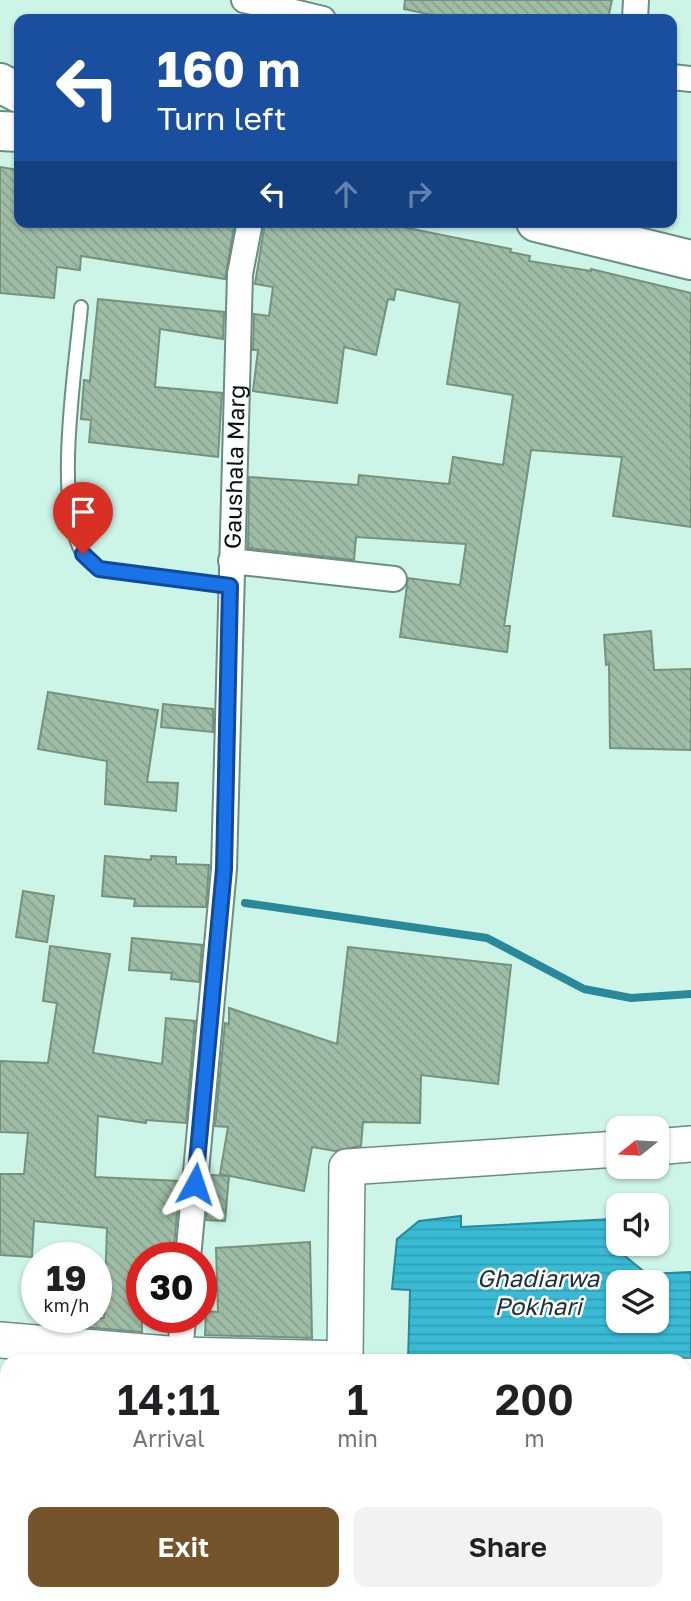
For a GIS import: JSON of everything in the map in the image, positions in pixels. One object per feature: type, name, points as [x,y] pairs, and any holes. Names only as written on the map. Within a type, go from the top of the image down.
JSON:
[{"type":"main road","points":[[583,228],[612,232],[691,260]]},
{"type":"street","points":[[244,0],[284,14]]},
{"type":"street","name":"Gaushala Marg","points":[[189,1242],[224,869],[240,274],[249,228]]},
{"type":"street","points":[[231,561],[394,579]]},
{"type":"street","points":[[669,1146],[691,1144]]},
{"type":"street","points":[[345,1354],[347,1167],[606,1150]]},
{"type":"street","points":[[180,1354],[182,1333]]},
{"type":"street","points":[[0,1340],[168,1354]]},
{"type":"lane","points":[[81,307],[68,449],[68,505],[83,554],[99,569],[230,586]]},
{"type":"water","name":"Ghadiarwa Pokhari","points":[[461,1216],[461,1227],[606,1219],[606,1256],[625,1256],[642,1270],[606,1270],[606,1333],[669,1333],[669,1273],[691,1272],[691,1354],[408,1354],[410,1290],[392,1289],[397,1239],[419,1221]]},
{"type":"building","points":[[405,0],[612,0],[609,14],[428,14],[404,9]]},
{"type":"building","points":[[0,167],[14,169],[14,228],[234,228],[225,279],[81,256],[80,270],[57,267],[54,298],[0,293]]},
{"type":"building","points":[[264,228],[408,228],[511,249],[510,252],[530,256],[529,261],[591,269],[691,293],[691,527],[613,516],[622,457],[531,450],[504,626],[510,626],[507,652],[400,637],[408,578],[460,585],[466,544],[356,537],[354,560],[248,548],[249,477],[358,485],[359,475],[449,484],[453,457],[503,465],[513,395],[447,384],[460,303],[396,289],[394,300],[388,299],[376,355],[344,347],[337,403],[253,391],[258,350],[253,350],[254,314],[269,316],[273,287],[255,284]]},
{"type":"building","points":[[98,299],[224,312],[223,339],[160,329],[155,387],[222,393],[218,457],[89,442],[91,420],[81,419],[84,380],[90,381]]},
{"type":"building","points":[[651,631],[654,670],[691,669],[691,750],[610,748],[609,664],[606,665],[604,635]]},
{"type":"building","points":[[48,692],[158,710],[147,782],[178,783],[176,811],[105,804],[107,761],[38,749]]},
{"type":"building","points":[[163,704],[213,709],[213,732],[161,727]]},
{"type":"building","points":[[105,856],[151,860],[151,856],[176,857],[176,864],[209,865],[206,907],[134,906],[135,899],[102,896]]},
{"type":"building","points":[[23,891],[54,896],[47,942],[16,937]]},
{"type":"building","points":[[132,938],[202,945],[199,982],[171,979],[172,973],[129,970]]},
{"type":"building","points":[[50,946],[110,954],[93,1053],[162,1064],[166,1018],[195,1021],[186,1123],[146,1120],[146,1123],[98,1116],[95,1177],[180,1181],[174,1242],[126,1242],[126,1331],[112,1329],[112,1242],[107,1242],[107,1228],[34,1221],[33,1242],[21,1242],[21,1256],[0,1255],[0,1174],[24,1174],[28,1133],[0,1132],[0,1061],[48,1063],[57,1003],[43,1001]]},
{"type":"building","points":[[348,947],[511,965],[498,1084],[421,1075],[420,1123],[363,1122],[361,1146],[335,1151],[312,1147],[304,1191],[220,1174],[228,1127],[215,1126],[225,1023],[229,1024],[229,1008],[337,1044]]},
{"type":"building","points":[[211,1175],[229,1176],[225,1221],[206,1220]]},
{"type":"building","points":[[310,1242],[312,1338],[205,1335],[217,1333],[217,1248]]},
{"type":"waterway","points":[[245,903],[487,938],[584,989],[631,998],[691,994]]},
{"type":"route","points":[[83,554],[99,569],[230,586],[224,869],[195,1184]]}]
